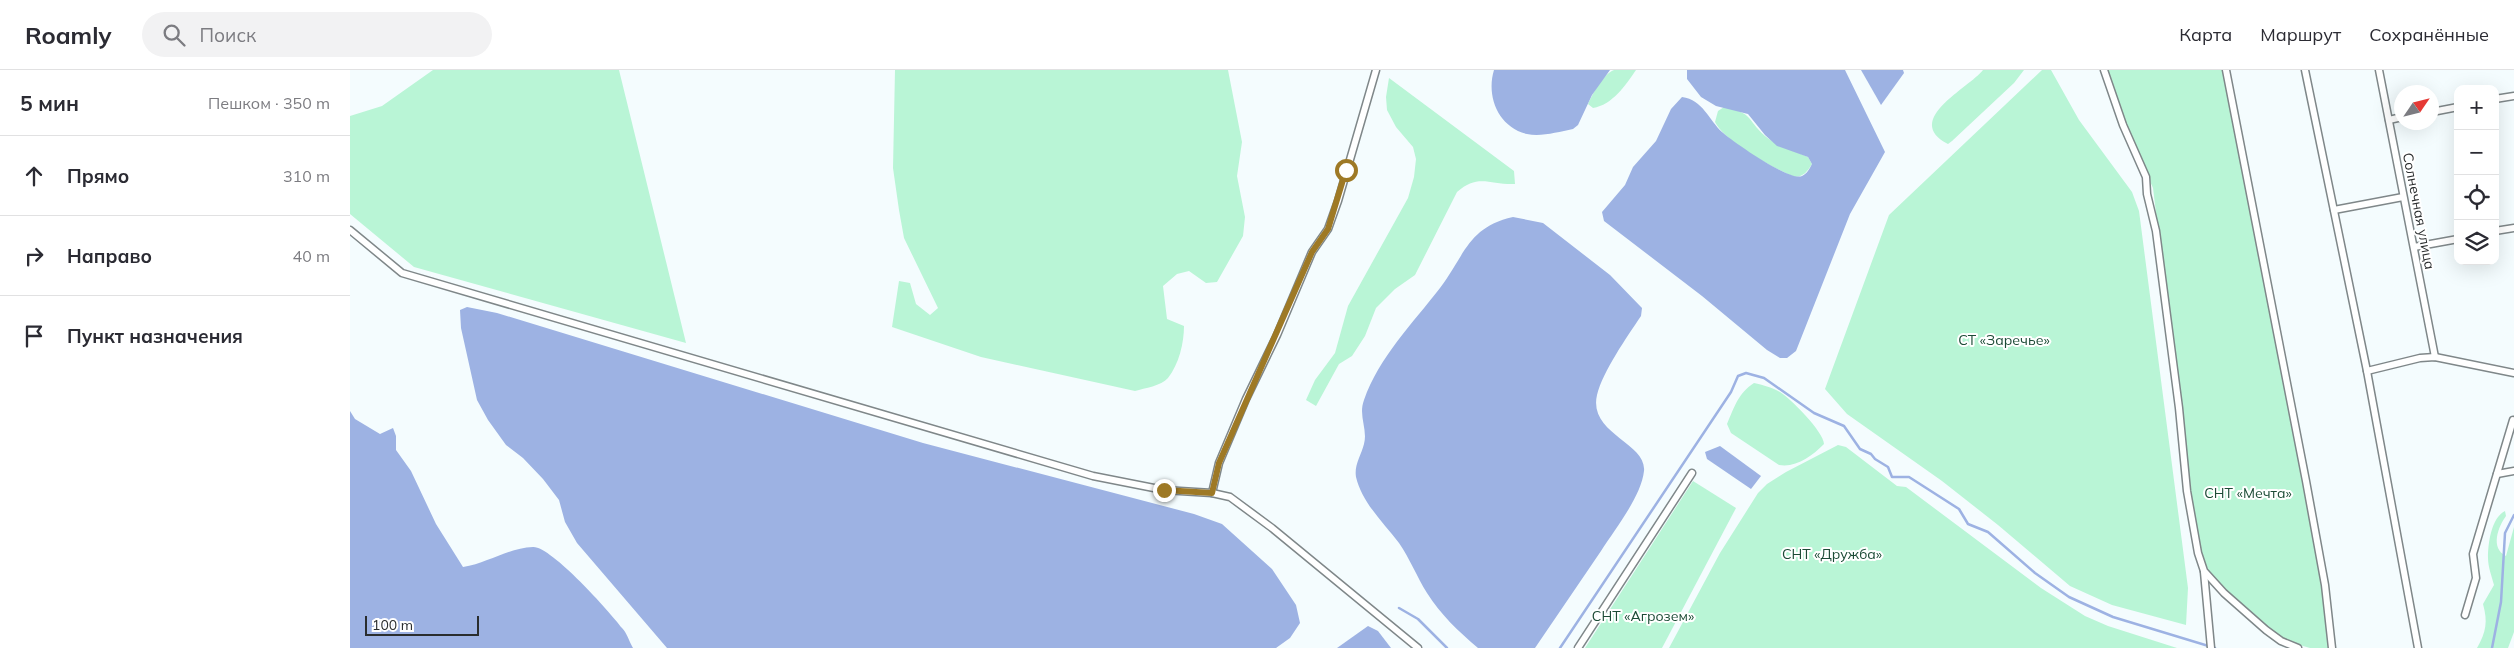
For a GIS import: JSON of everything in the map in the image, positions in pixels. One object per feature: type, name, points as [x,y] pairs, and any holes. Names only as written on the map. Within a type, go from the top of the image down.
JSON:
[{"type":"street","points":[[1212,493],[1219,463],[1246,399],[1277,335],[1312,252],[1328,229],[1376,70]]},
{"type":"street","points":[[2104,70],[2123,125],[2146,178],[2146,194],[2156,230],[2179,408],[2187,490],[2198,552],[2204,571],[2212,648]]},
{"type":"street","points":[[2226,70],[2305,472],[2325,585],[2332,648]]},
{"type":"street","points":[[2305,70],[2367,371],[2418,648]]},
{"type":"street","name":"Солнечная улица","points":[[2379,70],[2435,357]]},
{"type":"street","points":[[2499,98],[2514,96]]},
{"type":"street","points":[[2439,111],[2454,108]]},
{"type":"street","points":[[2389,120],[2394,119]]},
{"type":"street","points":[[2334,210],[2403,197]]},
{"type":"street","points":[[2499,230],[2514,228]]},
{"type":"street","points":[[350,230],[402,273],[1093,476],[1164,490],[1212,493],[1230,497],[1245,507],[1418,648]]},
{"type":"street","points":[[2414,247],[2454,239]]},
{"type":"street","points":[[2367,371],[2420,358],[2435,357],[2514,373]]},
{"type":"street","points":[[2465,615],[2476,578],[2473,554],[2513,420]]},
{"type":"street","points":[[2497,474],[2514,471]]},
{"type":"street","points":[[1578,648],[1692,472]]},
{"type":"street","points":[[2204,571],[2224,593],[2266,630],[2298,648]]},
{"type":"green space","points":[[433,70],[619,70],[686,343],[414,267],[350,214],[350,116],[382,106]]},
{"type":"green space","points":[[895,70],[1228,70],[1242,142],[1237,176],[1245,217],[1243,236],[1217,282],[1206,283],[1189,271],[1177,274],[1163,286],[1167,319],[1184,326],[1182,346],[1178,360],[1165,381],[1135,391],[981,357],[892,327],[899,281],[910,283],[916,304],[930,315],[938,308],[904,238],[893,168]]},
{"type":"green space","points":[[1614,70],[1636,70],[1612,99],[1593,108],[1588,104],[1595,90],[1602,80]]},
{"type":"green space","points":[[1983,70],[2024,70],[2014,83],[1948,144],[1936,135],[1932,125],[1935,115],[1943,105]]},
{"type":"green space","name":"СТ «Заречье»","points":[[2042,70],[2051,70],[2079,120],[2132,192],[2139,211],[2188,588],[2186,625],[2112,605],[2070,586],[1942,481],[1847,414],[1825,389],[1889,215]]},
{"type":"green space","name":"СНТ «Мечта»","points":[[2107,70],[2223,70],[2323,571],[2330,648],[2310,648],[2283,640],[2224,590],[2211,575],[2203,559],[2190,495],[2153,188],[2124,123]]},
{"type":"green space","points":[[1389,78],[1514,171],[1515,184],[1478,181],[1464,186],[1457,192],[1415,275],[1395,289],[1376,308],[1365,336],[1352,356],[1339,364],[1316,406],[1306,400],[1315,380],[1335,353],[1348,306],[1408,198],[1414,177],[1416,159],[1413,147],[1396,127],[1387,110],[1386,97]]},
{"type":"green space","points":[[1724,107],[1741,112],[1749,117],[1765,136],[1775,143],[1808,157],[1812,164],[1803,175],[1795,177],[1751,154],[1729,138],[1715,122],[1718,111]]},
{"type":"green space","points":[[1754,383],[1767,386],[1785,395],[1813,424],[1823,439],[1824,444],[1798,463],[1779,465],[1731,433],[1727,424],[1734,407],[1744,391]]},
{"type":"green space","name":"СНТ «Дружба»","points":[[1838,445],[1846,447],[1897,486],[1906,487],[2041,588],[2085,616],[2108,626],[2177,648],[1669,648],[1720,553],[1758,493],[1767,484],[1786,472]]},
{"type":"green space","name":"СНТ «Агрозем»","points":[[1693,481],[1736,508],[1662,648],[1585,648]]},
{"type":"green space","points":[[2505,511],[2506,516],[2498,531],[2497,543],[2498,548],[2506,556],[2514,527],[2514,632],[2508,648],[2477,648],[2485,627],[2483,604],[2494,585],[2488,561],[2490,539],[2496,519]]},
{"type":"water","points":[[1494,70],[1610,70],[1592,95],[1578,125],[1573,129],[1538,135],[1527,134],[1517,130],[1508,125],[1502,118],[1493,100],[1492,80]]},
{"type":"water","points":[[1687,70],[1845,70],[1885,152],[1850,214],[1796,351],[1787,358],[1780,358],[1767,350],[1702,296],[1604,221],[1602,212],[1625,185],[1633,167],[1656,141],[1671,109],[1682,97],[1700,106],[1717,127],[1737,144],[1774,167],[1786,173],[1802,176],[1812,164],[1808,157],[1777,146],[1765,135],[1748,114],[1716,106],[1701,97],[1687,79]]},
{"type":"water","points":[[1861,70],[1903,70],[1904,73],[1881,105]]},
{"type":"water","points":[[1513,217],[1543,223],[1610,275],[1642,308],[1641,316],[1604,375],[1597,395],[1597,408],[1601,419],[1609,429],[1637,453],[1642,461],[1644,471],[1638,491],[1627,512],[1535,648],[1478,648],[1450,622],[1432,601],[1407,555],[1368,504],[1359,486],[1356,473],[1365,438],[1362,406],[1378,369],[1440,288],[1469,244],[1486,228]]},
{"type":"water","points":[[467,307],[497,313],[923,443],[1194,514],[1222,524],[1272,569],[1296,605],[1300,623],[1290,638],[1276,648],[667,648],[577,543],[565,522],[559,500],[543,479],[523,458],[506,445],[488,420],[477,400],[461,328],[460,310]]},
{"type":"water","points":[[350,411],[355,419],[380,434],[393,428],[396,436],[396,450],[411,471],[436,524],[463,567],[524,548],[533,547],[542,550],[566,568],[606,608],[624,630],[633,648],[350,648]]},
{"type":"water","points":[[1720,446],[1761,476],[1751,489],[1707,459],[1705,452]]},
{"type":"water","points":[[1368,626],[1378,631],[1391,648],[1337,648]]},
{"type":"waterway","points":[[1560,648],[1731,392],[1738,376],[1746,373],[1764,378],[1814,413],[1844,426],[1860,449],[1871,454],[1875,459],[1888,467],[1892,477],[1909,477],[1959,509],[1968,524],[1988,532],[2035,573],[2069,597],[2113,617],[2215,648]]},
{"type":"waterway","points":[[2492,648],[2501,602],[2505,533],[2514,515]]},
{"type":"waterway","points":[[1399,608],[1418,619],[1447,648]]},
{"type":"route","points":[[1164,490],[1212,493],[1219,463],[1246,399],[1277,335],[1312,252],[1328,229],[1346,170]]}]
